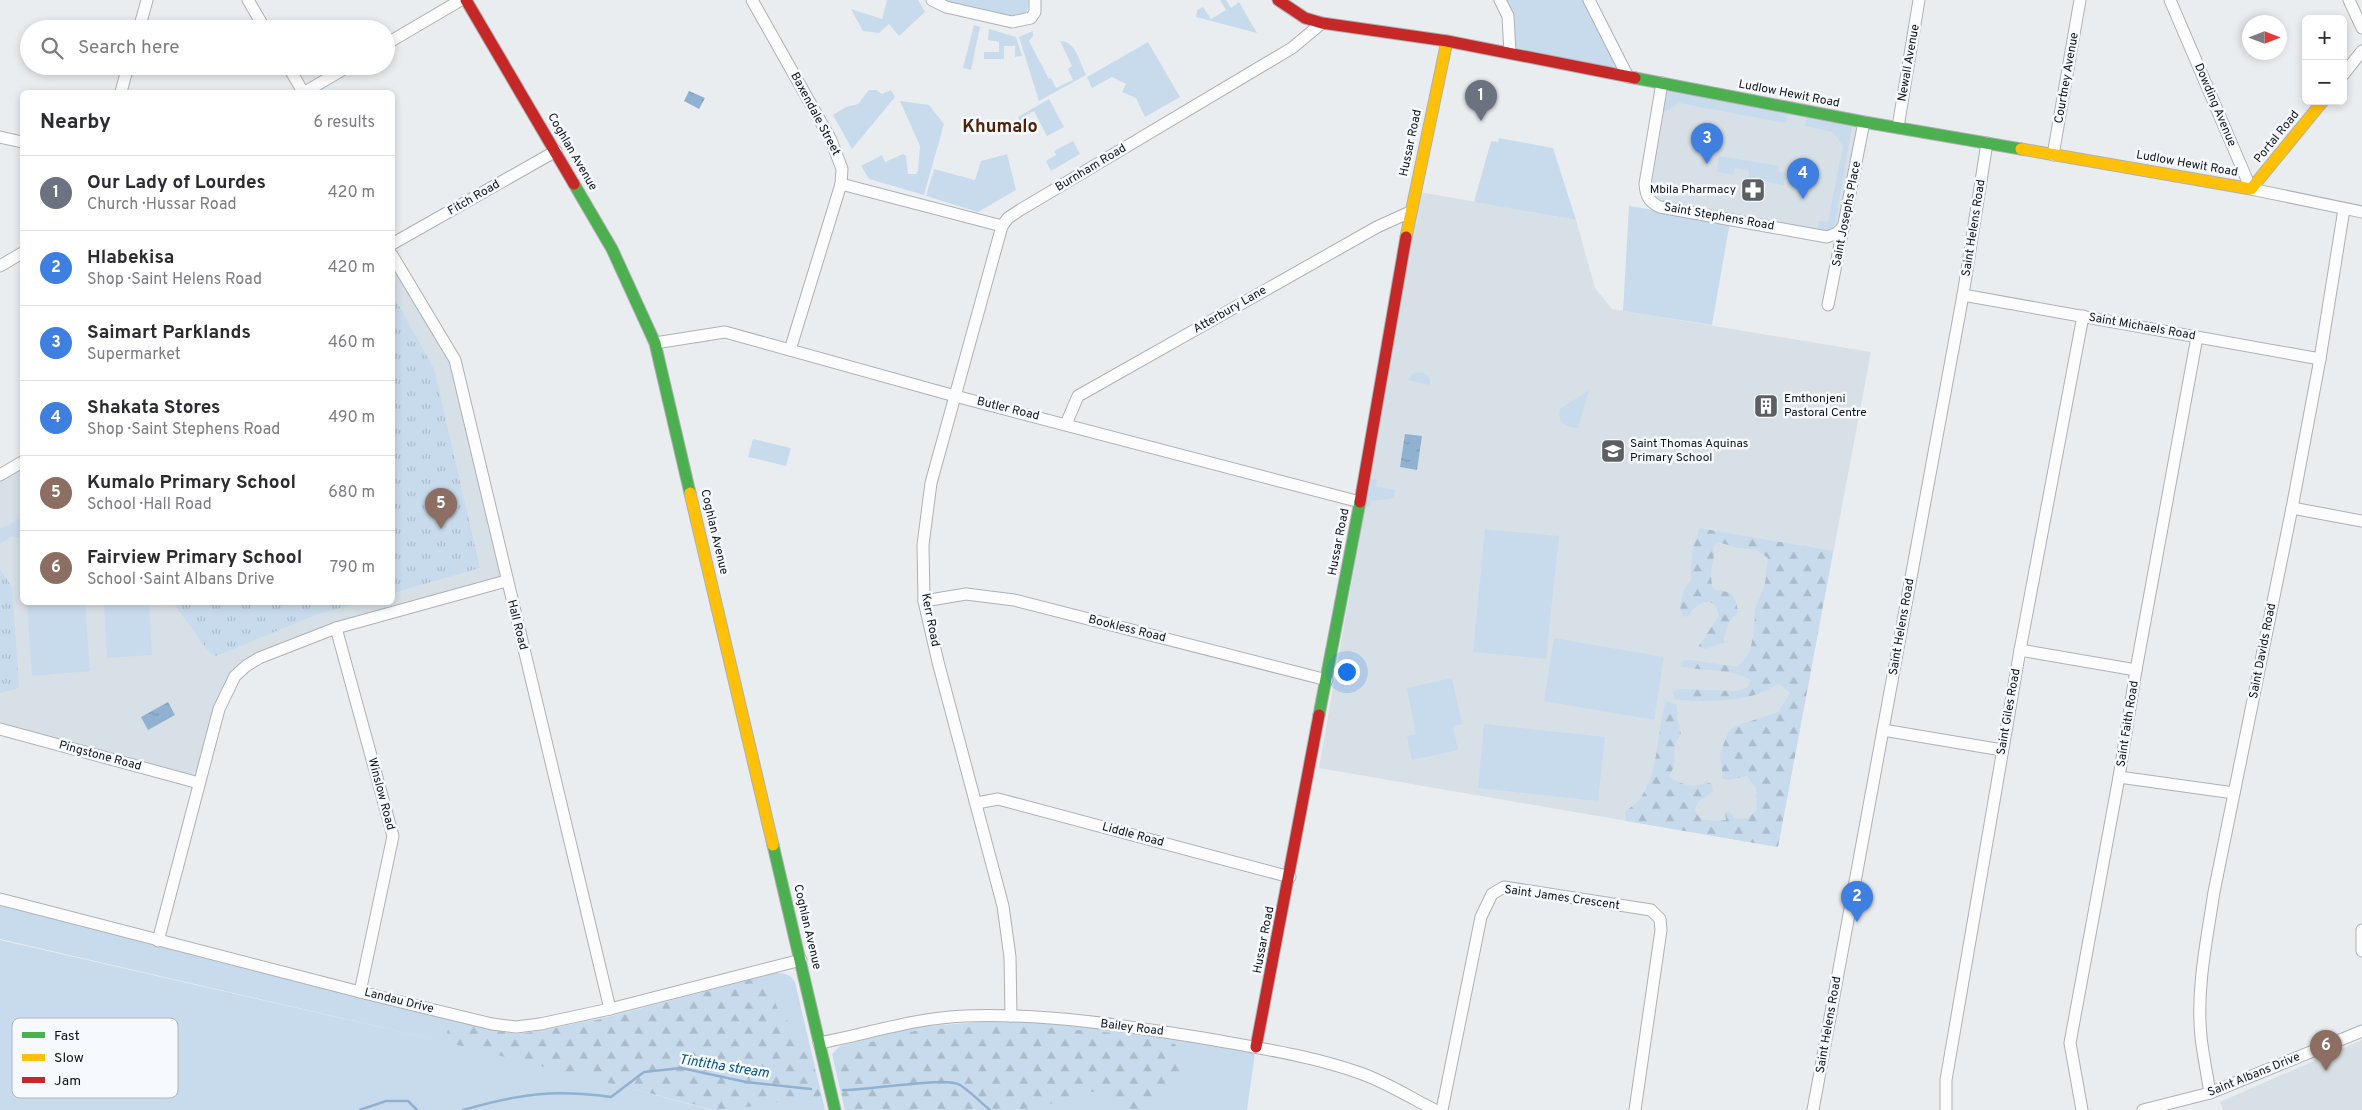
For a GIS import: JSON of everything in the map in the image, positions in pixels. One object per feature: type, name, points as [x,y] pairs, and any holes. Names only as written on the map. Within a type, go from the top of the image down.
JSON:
[{"type":"street","points":[[141,20],[147,0]]},
{"type":"street","points":[[248,0],[260,20]]},
{"type":"street","points":[[395,39],[461,0]]},
{"type":"street","name":"Coghlan Avenue","points":[[466,0],[612,249],[655,343],[835,1110]]},
{"type":"street","name":"Baxendale Street","points":[[752,0],[831,140],[842,169],[840,184],[790,350]]},
{"type":"street","points":[[932,0],[946,7],[1012,22],[1031,18],[1034,12],[1035,0]]},
{"type":"street","name":"Ludlow Hewit Road","points":[[1278,0],[1305,18],[1322,23],[1446,41],[1864,122],[2251,189]]},
{"type":"street","points":[[1500,0],[1508,16],[1510,53]]},
{"type":"street","points":[[1589,0],[1628,77]]},
{"type":"street","name":"Newall Avenue","points":[[1898,127],[1919,0]]},
{"type":"street","name":"Courtney Avenue","points":[[2053,155],[2080,0]]},
{"type":"street","name":"Dowding Avenue","points":[[2170,0],[2251,189]]},
{"type":"street","points":[[2349,0],[2362,28]]},
{"type":"street","name":"Burnham Road","points":[[1002,226],[1008,218],[1020,210],[1292,48],[1322,23]]},
{"type":"street","name":"Hussar Road","points":[[1256,1047],[1290,877],[1360,502],[1410,212],[1446,41]]},
{"type":"street","points":[[2347,70],[2362,51]]},
{"type":"street","points":[[122,90],[126,75]]},
{"type":"street","points":[[294,75],[303,90]]},
{"type":"street","points":[[307,90],[333,75]]},
{"type":"street","name":"Saint Stephens Road","points":[[1662,83],[1645,184],[1646,193],[1653,203],[1660,207],[1827,237],[1837,233],[1844,226]]},
{"type":"street","name":"Portal Road","points":[[2251,189],[2281,155],[2320,105]]},
{"type":"street","name":"Saint Josephs Place","points":[[1828,305],[1864,122]]},
{"type":"street","points":[[0,137],[20,142]]},
{"type":"street","name":"Saint Helens Road","points":[[1813,1110],[1963,295],[1987,143]]},
{"type":"street","name":"Fitch Road","points":[[395,242],[556,151]]},
{"type":"street","points":[[840,184],[1002,226]]},
{"type":"street","points":[[2251,189],[2362,212]]},
{"type":"street","name":"Saint Davids Road","points":[[2210,1093],[2201,1036],[2201,997],[2214,892],[2292,508],[2320,359],[2344,209]]},
{"type":"street","name":"Atterbury Lane","points":[[1066,424],[1078,396],[1377,226],[1410,212]]},
{"type":"street","name":"Kerr Road","points":[[1002,226],[931,483],[922,545],[924,601],[938,662],[1008,929],[1011,1016]]},
{"type":"street","points":[[0,266],[20,254]]},
{"type":"street","name":"Hall Road","points":[[395,259],[455,360],[506,581],[610,1010]]},
{"type":"street","name":"Saint Michaels Road","points":[[1963,295],[2320,359]]},
{"type":"street","name":"Saint Giles Road","points":[[1946,1110],[1946,1080],[2002,750],[2083,316]]},
{"type":"street","name":"Butler Road","points":[[655,343],[725,332],[956,396],[1360,502]]},
{"type":"street","name":"Saint Faith Road","points":[[2082,1110],[2070,1043],[2197,337]]},
{"type":"street","points":[[0,475],[20,463]]},
{"type":"street","points":[[2292,508],[2362,521]]},
{"type":"street","points":[[158,941],[219,709],[235,676],[259,658],[336,628],[506,581]]},
{"type":"street","name":"Bookless Road","points":[[924,601],[966,594],[1014,600],[1327,680]]},
{"type":"street","name":"Winslow Road","points":[[336,628],[393,836],[360,992]]},
{"type":"street","points":[[2020,650],[2136,670]]},
{"type":"street","name":"Pingstone Road","points":[[0,729],[199,783]]},
{"type":"street","points":[[1883,730],[2002,750]]},
{"type":"street","points":[[2119,777],[2234,793]]},
{"type":"street","name":"Liddle Road","points":[[976,803],[998,799],[1290,877]]},
{"type":"street","name":"Saint James Crescent","points":[[1442,1110],[1481,917],[1492,894],[1504,888],[1652,910],[1660,919],[1660,939],[1634,1110]]},
{"type":"street","name":"Landau Drive","points":[[0,899],[360,992],[492,1024],[516,1027],[610,1010],[801,960]]},
{"type":"street","points":[[2362,930],[2362,951]]},
{"type":"street","name":"Bailey Road","points":[[819,1043],[939,1018],[1011,1016],[1134,1026],[1256,1047],[1339,1066],[1363,1074],[1435,1110]]},
{"type":"street","name":"Saint Albans Drive","points":[[2143,1110],[2210,1093],[2362,1031]]},
{"type":"shaded area","points":[[1663,85],[1862,124],[1842,225],[1831,234],[1654,202],[1649,183]]},
{"type":"shaded area","name":"Saint Thomas Aquinas Primary School","points":[[1420,192],[1576,220],[1595,288],[1612,309],[1871,352],[1778,847],[1319,768]]},
{"type":"shaded area","points":[[395,264],[452,361],[502,578],[334,623],[253,654],[230,676],[197,779],[0,726],[0,479],[20,467],[20,605],[395,605]]},
{"type":"shaded area","points":[[2362,1040],[2362,1110],[2223,1110],[2220,1102]]},
{"type":"green space","points":[[887,0],[918,0],[925,12],[899,36],[889,24],[879,33],[863,31],[851,9],[882,19]]},
{"type":"green space","points":[[937,0],[1028,0],[1028,6],[1026,13],[1020,19]]},
{"type":"green space","points":[[1220,0],[1226,0],[1231,8],[1239,2],[1257,33],[1196,17],[1197,10],[1203,7],[1211,19],[1226,10]]},
{"type":"green space","points":[[1503,0],[1583,0],[1623,73],[1517,48],[1512,42]]},
{"type":"green space","points":[[974,25],[980,27],[971,70],[963,68]]},
{"type":"green space","points":[[989,29],[1016,37],[1022,56],[1015,57],[1015,46],[1004,46],[1004,59],[984,59],[984,52],[999,52],[999,42],[988,40]]},
{"type":"green space","points":[[1033,31],[1033,36],[1029,41],[1049,79],[1051,78],[1056,88],[1073,80],[1068,69],[1072,66],[1060,41],[1065,42],[1074,49],[1086,75],[1039,101],[1019,37]]},
{"type":"green space","points":[[1148,42],[1180,97],[1145,117],[1136,98],[1122,92],[1126,84],[1112,77],[1092,88],[1087,77]]},
{"type":"green space","points":[[1666,88],[1789,111],[1786,123],[1679,103],[1667,111],[1663,111]]},
{"type":"green space","points":[[869,90],[876,90],[882,94],[891,90],[895,97],[852,149],[833,115],[846,107],[858,104]]},
{"type":"green space","points":[[1049,99],[1064,127],[1047,136],[1034,111],[1027,115],[1030,123],[1022,127],[1018,117]]},
{"type":"green space","points":[[900,101],[929,105],[944,124],[924,195],[869,179],[861,166],[882,155],[885,162],[903,154],[906,156],[908,174],[916,174],[918,171],[920,146]]},
{"type":"green space","points":[[1807,115],[1852,127],[1835,223],[1832,228],[1826,230],[1818,230],[1819,221],[1828,222],[1843,146],[1833,132],[1805,126]]},
{"type":"green space","points":[[1499,138],[1553,148],[1576,220],[1474,202],[1491,141],[1498,142]]},
{"type":"green space","points":[[1073,141],[1080,154],[1051,171],[1046,161],[1056,155],[1054,151]]},
{"type":"green space","points":[[1007,154],[1016,190],[978,212],[926,196],[934,169],[975,180],[981,161]]},
{"type":"green space","points":[[1719,156],[1779,166],[1778,171],[1786,173],[1784,185],[1748,179],[1749,171],[1735,168],[1733,175],[1717,172]]},
{"type":"green space","points":[[1629,206],[1730,222],[1712,325],[1623,311]]},
{"type":"green space","points":[[395,299],[434,369],[480,568],[395,592]]},
{"type":"green space","points":[[1422,372],[1430,378],[1430,385],[1407,380],[1413,373]]},
{"type":"green space","points":[[1589,390],[1578,428],[1566,426],[1561,421],[1560,409]]},
{"type":"green space","points":[[753,439],[791,448],[786,466],[748,457]]},
{"type":"green space","points":[[1366,479],[1377,479],[1376,486],[1395,490],[1394,498],[1372,501],[1370,507],[1361,507]]},
{"type":"green space","points":[[20,518],[20,538],[11,537],[0,544],[0,529]]},
{"type":"green space","points":[[1699,528],[1833,551],[1778,847],[1626,821],[1625,812],[1642,796],[1652,773],[1666,701],[1677,705],[1677,716],[1681,734],[1675,744],[1674,767],[1668,777],[1691,786],[1706,782],[1712,784],[1713,791],[1699,801],[1694,810],[1701,819],[1726,820],[1725,813],[1729,811],[1736,819],[1748,818],[1757,809],[1756,788],[1747,776],[1729,780],[1723,779],[1720,754],[1729,730],[1778,712],[1790,693],[1778,683],[1761,693],[1728,700],[1675,699],[1673,691],[1680,689],[1736,691],[1748,687],[1751,680],[1743,676],[1680,666],[1684,660],[1691,660],[1738,667],[1750,651],[1754,632],[1755,609],[1765,584],[1768,558],[1755,549],[1738,548],[1718,542],[1714,546],[1711,572],[1713,589],[1731,594],[1738,611],[1728,624],[1723,643],[1705,649],[1698,647],[1719,616],[1714,604],[1710,602],[1705,602],[1696,607],[1688,616],[1684,617],[1680,610],[1683,592],[1691,579],[1692,552]]},
{"type":"green space","points":[[1485,529],[1559,536],[1546,659],[1473,652]]},
{"type":"green space","points":[[0,569],[12,587],[19,688],[0,693]]},
{"type":"green space","points":[[27,605],[85,605],[90,671],[32,676]]},
{"type":"green space","points":[[104,605],[149,605],[152,655],[107,658]]},
{"type":"green space","points":[[174,605],[352,605],[318,614],[216,656],[209,652]]},
{"type":"green space","points":[[1554,638],[1664,657],[1654,720],[1544,701]]},
{"type":"green space","points":[[1452,678],[1462,724],[1453,726],[1458,750],[1412,760],[1407,736],[1416,734],[1407,688]]},
{"type":"green space","points":[[1484,724],[1605,737],[1598,801],[1478,788]]},
{"type":"green space","points":[[0,901],[497,1031],[516,1034],[612,1016],[774,973],[783,973],[791,977],[795,982],[825,1110],[713,1110],[573,1073],[711,1110],[0,1110],[0,940],[467,1047],[0,939]]},
{"type":"green space","points":[[753,979],[769,987],[779,1011],[795,1030],[797,1040],[804,1040],[809,1044],[821,1095],[818,1098],[740,1108],[713,1109],[449,1043],[447,1032],[454,1020],[516,1034],[533,1032],[613,1017]]},
{"type":"green space","points":[[1006,1020],[1123,1029],[1255,1053],[1247,1110],[845,1110],[832,1054],[840,1046],[915,1027]]},
{"type":"green space","points":[[1006,1024],[1125,1034],[1175,1044],[1185,1071],[1176,1087],[1153,1110],[1123,1110],[1107,1093],[1079,1091],[1067,1102],[1047,1104],[1042,1110],[845,1110],[834,1061],[844,1049],[915,1031]]},
{"type":"water","points":[[689,91],[705,98],[699,109],[684,101]]},
{"type":"water","points":[[1405,434],[1422,436],[1417,470],[1400,467]]},
{"type":"water","points":[[168,702],[175,715],[148,730],[141,717]]},
{"type":"waterway","name":"Tintitha stream","points":[[463,1110],[501,1100],[554,1093],[611,1097],[644,1072],[681,1068],[746,1082],[811,1089]]},
{"type":"waterway","points":[[843,1090],[922,1083],[951,1083],[960,1085],[990,1110]]},
{"type":"waterway","name":"Tintitha stream","points":[[360,1110],[386,1101],[408,1101],[417,1110]]},
{"type":"traffic: fast","points":[[1635,78],[1864,122],[2021,149]]},
{"type":"traffic: fast","points":[[574,184],[612,249],[655,343],[690,493]]},
{"type":"traffic: fast","points":[[1319,715],[1360,502]]},
{"type":"traffic: fast","points":[[773,845],[835,1110]]},
{"type":"traffic: slow","points":[[1406,237],[1447,41]]},
{"type":"traffic: slow","points":[[2021,149],[2251,189],[2320,105]]},
{"type":"traffic: slow","points":[[690,493],[773,845]]},
{"type":"traffic: jam","points":[[466,0],[574,184]]},
{"type":"traffic: jam","points":[[1278,0],[1305,18],[1322,23],[1447,41],[1635,78]]},
{"type":"traffic: jam","points":[[1360,502],[1406,237]]},
{"type":"traffic: jam","points":[[1256,1047],[1319,715]]},
{"type":"place","name":"Our Lady of Lourdes","points":[[1481,121]]},
{"type":"place","name":"Saimart Parklands","points":[[1707,164]]},
{"type":"place","name":"Mbila Pharmacy","points":[[1753,190]]},
{"type":"place","name":"Shakata Stores","points":[[1803,199]]},
{"type":"place","name":"Emthonjeni Pastoral Centre","points":[[1766,406]]},
{"type":"place","name":"Saint Thomas Aquinas Primary School","points":[[1613,451]]},
{"type":"place","name":"Kumalo Primary School","points":[[441,529]]},
{"type":"place","name":"Hlabekisa","points":[[1857,922]]},
{"type":"place","name":"Fairview Primary School","points":[[2326,1071]]},
{"type":"district","name":"Khumalo","points":[[1000,127]]}]
